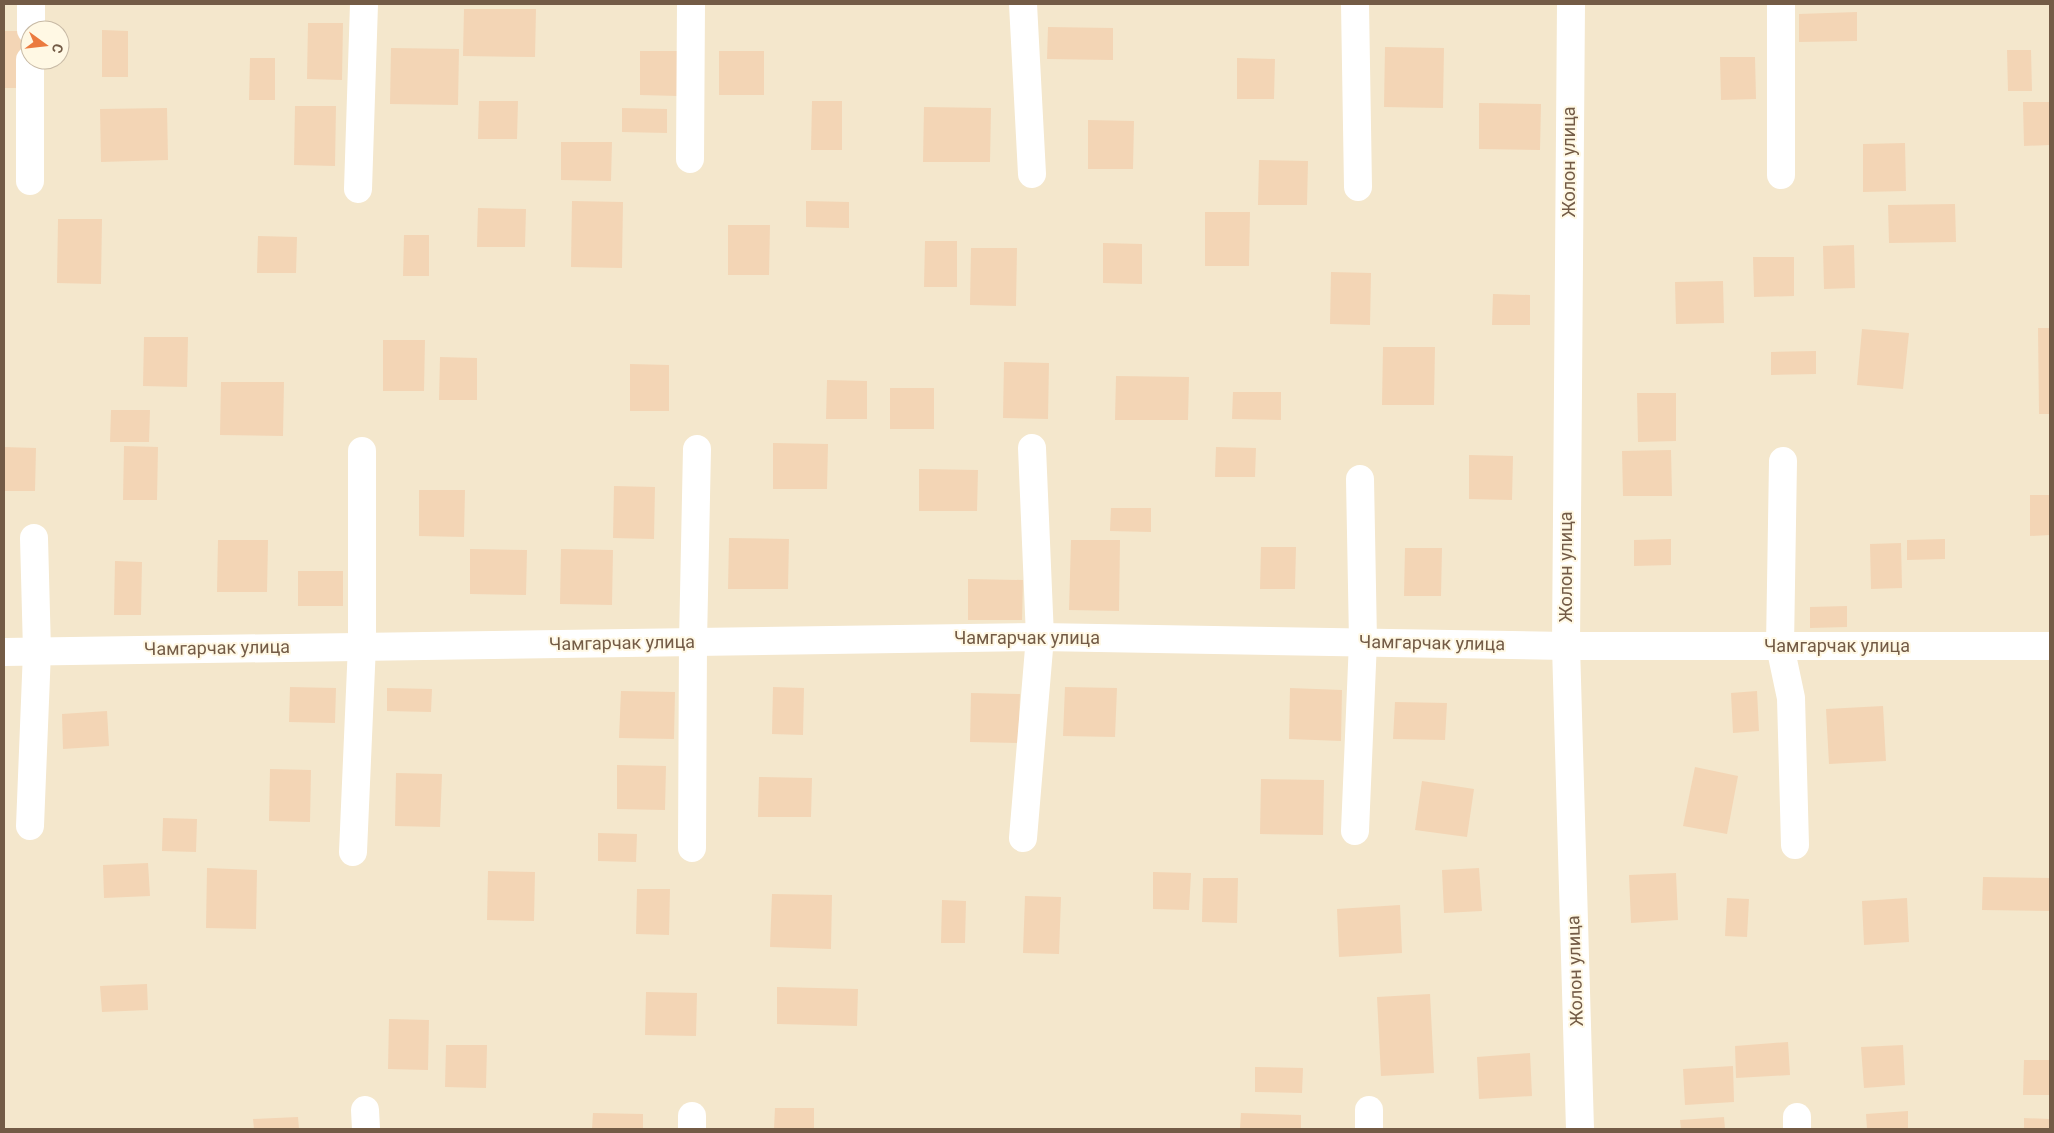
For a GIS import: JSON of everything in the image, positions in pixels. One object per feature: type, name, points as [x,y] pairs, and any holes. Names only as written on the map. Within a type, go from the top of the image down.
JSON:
[{"type":"street","points":[[30,20],[31,4]]},
{"type":"street","points":[[358,189],[364,4]]},
{"type":"street","points":[[690,160],[691,4]]},
{"type":"street","points":[[1023,4],[1032,174]]},
{"type":"street","points":[[1355,4],[1358,187]]},
{"type":"street","name":"Жолон улица","points":[[1571,4],[1566,646],[1580,1129]]},
{"type":"street","points":[[1781,4],[1781,175]]},
{"type":"street","points":[[30,70],[30,181]]},
{"type":"street","points":[[1023,838],[1040,637],[1032,448]]},
{"type":"street","points":[[692,848],[693,642],[697,449]]},
{"type":"street","points":[[353,852],[362,645],[362,451]]},
{"type":"street","points":[[1783,461],[1780,646],[1791,698],[1795,845]]},
{"type":"street","points":[[1355,831],[1363,641],[1360,479]]},
{"type":"street","points":[[30,826],[37,651],[34,538]]},
{"type":"street","name":"Чамгарчак улица","points":[[4,652],[362,645],[1040,637],[1363,641],[1566,646],[2050,646]]},
{"type":"shaded area","points":[[4,4],[2050,4],[2050,1129],[4,1129]]},
{"type":"building","points":[[464,9],[536,9],[535,57],[463,56]]},
{"type":"building","points":[[1857,12],[1857,41],[1799,42],[1799,14]]},
{"type":"building","points":[[308,23],[343,23],[342,80],[307,79]]},
{"type":"building","points":[[1048,27],[1113,28],[1113,60],[1047,59]]},
{"type":"building","points":[[102,30],[128,31],[128,77],[102,77]]},
{"type":"building","points":[[4,31],[20,31],[20,70],[23,70],[23,88],[4,88]]},
{"type":"building","points":[[1385,47],[1444,48],[1443,108],[1384,107]]},
{"type":"building","points":[[391,48],[459,49],[458,105],[390,104]]},
{"type":"building","points":[[2007,50],[2031,50],[2032,91],[2008,91]]},
{"type":"building","points":[[640,51],[679,51],[678,96],[640,95]]},
{"type":"building","points":[[719,51],[764,51],[764,95],[719,95]]},
{"type":"building","points":[[1720,57],[1755,57],[1756,99],[1721,100]]},
{"type":"building","points":[[250,58],[275,58],[275,100],[249,100]]},
{"type":"building","points":[[1237,58],[1275,59],[1274,99],[1237,99]]},
{"type":"building","points":[[479,101],[518,101],[517,139],[478,139]]},
{"type":"building","points":[[812,101],[842,101],[842,150],[811,150]]},
{"type":"building","points":[[2023,102],[2050,102],[2050,145],[2024,146]]},
{"type":"building","points":[[1479,103],[1541,104],[1540,150],[1479,149]]},
{"type":"building","points":[[295,106],[336,106],[335,166],[294,165]]},
{"type":"building","points":[[924,107],[991,108],[990,162],[923,162]]},
{"type":"building","points":[[167,108],[168,160],[101,162],[100,109]]},
{"type":"building","points":[[622,108],[667,109],[667,133],[622,132]]},
{"type":"building","points":[[1088,120],[1134,121],[1133,169],[1088,169]]},
{"type":"building","points":[[561,142],[612,142],[611,181],[561,180]]},
{"type":"building","points":[[1905,143],[1906,191],[1863,192],[1863,144]]},
{"type":"building","points":[[1259,160],[1308,161],[1307,205],[1258,205]]},
{"type":"building","points":[[572,201],[623,202],[622,268],[571,267]]},
{"type":"building","points":[[806,201],[849,202],[849,228],[806,227]]},
{"type":"building","points":[[1955,204],[1956,242],[1889,243],[1888,205]]},
{"type":"building","points":[[478,208],[526,209],[525,247],[477,247]]},
{"type":"building","points":[[1205,212],[1250,212],[1249,266],[1205,266]]},
{"type":"building","points":[[58,219],[102,219],[101,284],[57,283]]},
{"type":"building","points":[[728,225],[770,225],[769,275],[728,275]]},
{"type":"building","points":[[404,235],[429,235],[429,276],[403,276]]},
{"type":"building","points":[[258,236],[297,237],[296,273],[257,273]]},
{"type":"building","points":[[925,241],[957,241],[957,287],[924,287]]},
{"type":"building","points":[[1103,243],[1142,244],[1142,284],[1103,283]]},
{"type":"building","points":[[1854,245],[1855,288],[1824,289],[1823,246]]},
{"type":"building","points":[[971,248],[1017,248],[1016,306],[970,305]]},
{"type":"building","points":[[1753,257],[1794,257],[1794,296],[1754,297]]},
{"type":"building","points":[[1331,272],[1371,273],[1370,325],[1330,324]]},
{"type":"building","points":[[1723,281],[1724,323],[1676,324],[1675,282]]},
{"type":"building","points":[[1493,294],[1530,295],[1530,325],[1492,325]]},
{"type":"building","points":[[2038,328],[2050,328],[2050,414],[2039,414]]},
{"type":"building","points":[[1862,329],[1909,333],[1903,389],[1857,385]]},
{"type":"building","points":[[144,337],[188,337],[187,387],[143,386]]},
{"type":"building","points":[[383,340],[425,340],[424,391],[383,391]]},
{"type":"building","points":[[1383,347],[1435,347],[1434,405],[1382,405]]},
{"type":"building","points":[[1816,351],[1816,374],[1771,375],[1771,352]]},
{"type":"building","points":[[440,357],[477,358],[477,400],[439,400]]},
{"type":"building","points":[[1004,362],[1049,363],[1048,419],[1003,418]]},
{"type":"building","points":[[630,364],[669,365],[669,411],[630,411]]},
{"type":"building","points":[[1116,376],[1189,377],[1188,420],[1115,420]]},
{"type":"building","points":[[827,380],[867,381],[867,419],[826,419]]},
{"type":"building","points":[[221,382],[284,382],[283,436],[220,435]]},
{"type":"building","points":[[890,388],[934,388],[934,429],[890,429]]},
{"type":"building","points":[[1233,392],[1281,392],[1281,420],[1232,419]]},
{"type":"building","points":[[1637,393],[1676,393],[1676,441],[1638,442]]},
{"type":"building","points":[[111,410],[150,410],[149,442],[110,442]]},
{"type":"building","points":[[773,443],[828,444],[827,489],[773,489]]},
{"type":"building","points":[[124,446],[158,447],[157,500],[123,500]]},
{"type":"building","points":[[4,447],[36,448],[35,491],[4,491]]},
{"type":"building","points":[[1216,447],[1256,448],[1255,477],[1215,477]]},
{"type":"building","points":[[1671,450],[1672,496],[1623,496],[1622,451]]},
{"type":"building","points":[[1469,455],[1513,456],[1512,500],[1469,499]]},
{"type":"building","points":[[919,469],[978,470],[977,511],[919,511]]},
{"type":"building","points":[[614,486],[655,487],[654,539],[613,538]]},
{"type":"building","points":[[419,490],[465,490],[464,537],[419,536]]},
{"type":"building","points":[[2030,495],[2050,495],[2050,535],[2030,536]]},
{"type":"building","points":[[1111,508],[1151,508],[1151,532],[1110,531]]},
{"type":"building","points":[[729,538],[789,539],[788,589],[728,589]]},
{"type":"building","points":[[1671,539],[1671,565],[1634,566],[1634,540]]},
{"type":"building","points":[[1945,539],[1945,559],[1907,560],[1907,540]]},
{"type":"building","points":[[218,540],[268,540],[267,592],[217,592]]},
{"type":"building","points":[[1071,540],[1120,540],[1119,611],[1069,610]]},
{"type":"building","points":[[1901,543],[1902,588],[1871,589],[1870,544]]},
{"type":"building","points":[[1261,547],[1296,547],[1295,589],[1260,589]]},
{"type":"building","points":[[1405,548],[1442,548],[1441,596],[1404,596]]},
{"type":"building","points":[[470,549],[527,550],[526,595],[470,594]]},
{"type":"building","points":[[561,549],[613,550],[612,605],[560,604]]},
{"type":"building","points":[[115,561],[142,562],[141,615],[114,615]]},
{"type":"building","points":[[298,571],[343,571],[343,606],[298,606]]},
{"type":"building","points":[[968,579],[1023,580],[1022,620],[968,620]]},
{"type":"building","points":[[1847,606],[1847,627],[1810,628],[1810,607]]},
{"type":"building","points":[[290,687],[336,688],[335,723],[289,722]]},
{"type":"building","points":[[773,687],[804,688],[803,735],[772,734]]},
{"type":"building","points":[[1065,687],[1117,688],[1115,737],[1063,736]]},
{"type":"building","points":[[387,688],[432,689],[431,712],[387,711]]},
{"type":"building","points":[[1290,688],[1342,690],[1341,741],[1289,739]]},
{"type":"building","points":[[621,691],[675,692],[674,739],[619,738]]},
{"type":"building","points":[[1757,691],[1759,731],[1733,733],[1731,693]]},
{"type":"building","points":[[971,693],[1020,694],[1018,743],[970,742]]},
{"type":"building","points":[[1395,702],[1447,703],[1445,740],[1393,739]]},
{"type":"building","points":[[1883,706],[1886,761],[1829,764],[1826,709]]},
{"type":"building","points":[[107,711],[109,746],[63,749],[62,714]]},
{"type":"building","points":[[617,765],[666,766],[665,810],[617,809]]},
{"type":"building","points":[[1695,767],[1738,776],[1727,834],[1683,826]]},
{"type":"building","points":[[270,769],[311,770],[310,822],[269,821]]},
{"type":"building","points":[[396,773],[442,774],[440,827],[395,826]]},
{"type":"building","points":[[759,777],[812,778],[811,817],[758,817]]},
{"type":"building","points":[[1261,779],[1324,780],[1323,835],[1260,834]]},
{"type":"building","points":[[1422,781],[1474,789],[1467,837],[1415,830]]},
{"type":"building","points":[[163,818],[197,819],[196,852],[162,851]]},
{"type":"building","points":[[598,833],[637,834],[636,862],[598,861]]},
{"type":"building","points":[[148,863],[150,896],[104,898],[103,865]]},
{"type":"building","points":[[207,868],[257,870],[256,929],[206,928]]},
{"type":"building","points":[[1479,868],[1482,911],[1444,913],[1442,870]]},
{"type":"building","points":[[488,871],[535,872],[534,921],[487,920]]},
{"type":"building","points":[[1153,872],[1191,873],[1189,910],[1153,909]]},
{"type":"building","points":[[1676,873],[1678,920],[1631,923],[1629,875]]},
{"type":"building","points":[[1983,877],[2050,878],[2050,911],[1982,910]]},
{"type":"building","points":[[1203,878],[1238,878],[1237,923],[1202,922]]},
{"type":"building","points":[[637,889],[670,889],[669,935],[636,934]]},
{"type":"building","points":[[772,894],[832,895],[831,949],[770,947]]},
{"type":"building","points":[[1025,896],[1061,897],[1059,954],[1023,953]]},
{"type":"building","points":[[1727,898],[1749,899],[1747,937],[1725,936]]},
{"type":"building","points":[[1907,898],[1909,942],[1864,945],[1862,901]]},
{"type":"building","points":[[942,900],[966,901],[965,943],[941,943]]},
{"type":"building","points":[[1400,905],[1402,953],[1339,957],[1337,909]]},
{"type":"building","points":[[147,984],[148,1010],[102,1012],[100,986]]},
{"type":"building","points":[[777,987],[858,989],[857,1026],[777,1024]]},
{"type":"building","points":[[646,992],[697,993],[696,1036],[645,1035]]},
{"type":"building","points":[[1430,994],[1434,1073],[1381,1076],[1377,997]]},
{"type":"building","points":[[389,1019],[429,1020],[428,1070],[388,1069]]},
{"type":"building","points":[[1788,1042],[1790,1075],[1736,1078],[1735,1046]]},
{"type":"building","points":[[446,1045],[487,1045],[486,1088],[445,1087]]},
{"type":"building","points":[[1903,1045],[1905,1085],[1864,1088],[1861,1047]]},
{"type":"building","points":[[1530,1053],[1532,1096],[1479,1099],[1477,1057]]},
{"type":"building","points":[[2024,1060],[2050,1060],[2050,1095],[2023,1095]]},
{"type":"building","points":[[1733,1066],[1734,1102],[1685,1105],[1683,1069]]},
{"type":"building","points":[[1255,1067],[1303,1068],[1302,1093],[1255,1092]]},
{"type":"building","points":[[775,1108],[814,1108],[814,1129],[774,1129]]},
{"type":"building","points":[[1908,1111],[1908,1129],[1867,1129],[1866,1114]]},
{"type":"building","points":[[593,1113],[643,1114],[643,1129],[592,1129]]},
{"type":"building","points":[[1241,1113],[1301,1115],[1301,1129],[1240,1129]]},
{"type":"building","points":[[298,1117],[299,1129],[254,1129],[253,1119]]},
{"type":"building","points":[[1724,1117],[1725,1129],[1681,1129],[1680,1120]]},
{"type":"building","points":[[2024,1118],[2050,1119],[2050,1129],[2024,1129]]}]
